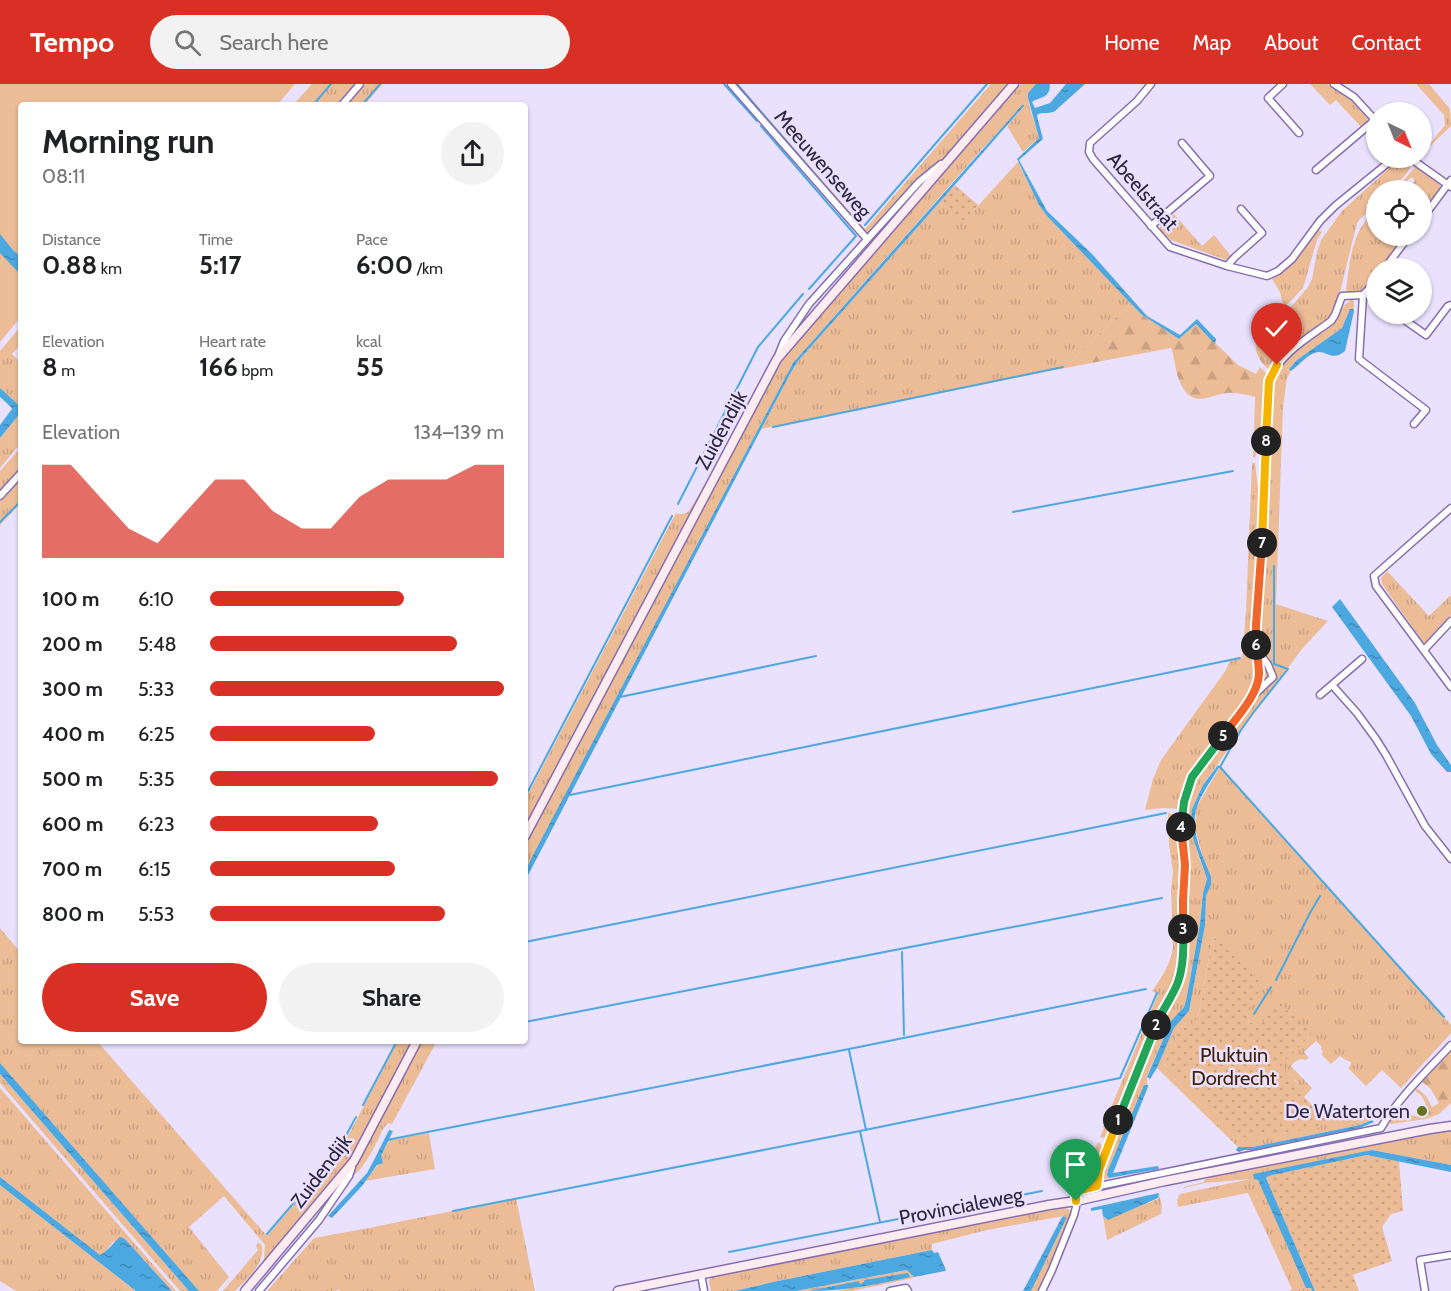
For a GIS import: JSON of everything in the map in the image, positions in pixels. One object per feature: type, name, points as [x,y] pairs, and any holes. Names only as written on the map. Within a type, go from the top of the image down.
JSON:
[{"type":"street","name":"Meeuwenseweg","points":[[731,84],[867,239]]},
{"type":"street","name":"Zuidendijk","points":[[528,830],[777,359],[1014,84]]},
{"type":"street","points":[[1283,84],[1268,98],[1299,134]]},
{"type":"street","points":[[1334,84],[1354,97],[1366,110]]},
{"type":"street","points":[[345,102],[360,85]]},
{"type":"street","name":"Abeelstraat","points":[[1149,85],[1137,101],[1090,143],[1089,152],[1170,247],[1227,266],[1267,276],[1278,272],[1292,258],[1320,221],[1382,168]]},
{"type":"street","points":[[1316,170],[1366,129]]},
{"type":"street","points":[[1151,226],[1210,176],[1182,143]]},
{"type":"street","points":[[777,359],[784,341],[809,304],[919,182],[957,151]]},
{"type":"street","points":[[1425,168],[1450,184],[1432,206]]},
{"type":"street","points":[[1227,266],[1262,233],[1241,209]]},
{"type":"street","points":[[1252,697],[1259,675],[1256,625],[1269,381],[1273,371],[1284,357],[1331,321],[1342,296],[1365,294],[1359,359],[1426,410],[1414,424]]},
{"type":"street","points":[[1410,324],[1426,335],[1451,305]]},
{"type":"street","points":[[0,496],[18,476]]},
{"type":"street","points":[[1451,508],[1374,576],[1376,586],[1451,687]]},
{"type":"street","points":[[1424,650],[1451,621]]},
{"type":"street","points":[[1097,1186],[1103,1155],[1180,973],[1183,955],[1185,865],[1182,810],[1188,787],[1192,777],[1252,697],[1273,677],[1268,665],[1257,650]]},
{"type":"street","points":[[1320,695],[1362,659]]},
{"type":"street","points":[[1332,685],[1376,739],[1425,826],[1451,859]]},
{"type":"street","name":"Zuidendijk","points":[[245,1291],[354,1161],[415,1044]]},
{"type":"street","points":[[1042,1291],[1070,1226],[1076,1207],[1076,1191],[1381,1128],[1403,1098],[1451,1045]]},
{"type":"street","name":"Provincialeweg","points":[[618,1291],[702,1279],[1165,1181],[1451,1126]]},
{"type":"street","points":[[259,1291],[319,1220],[349,1176],[354,1161]]},
{"type":"street","points":[[1107,1184],[1109,1194]]},
{"type":"street","points":[[1425,1291],[1420,1260],[1451,1255]]},
{"type":"street","points":[[702,1279],[704,1291]]},
{"type":"street","name":"Zuidendijk","points":[[250,1291],[255,1280]]},
{"type":"street","points":[[890,1291],[906,1288],[908,1291]]},
{"type":"green space","points":[[0,84],[295,84],[280,102],[18,102],[18,321],[0,342]]},
{"type":"green space","points":[[312,84],[358,84],[343,102],[296,102]]},
{"type":"green space","points":[[366,84],[383,84],[367,102],[348,102]]},
{"type":"green space","points":[[733,84],[738,84],[865,229],[991,84],[1012,84],[953,151],[922,178],[873,231],[866,234]]},
{"type":"green space","points":[[1021,84],[1036,84],[1028,93],[1029,105],[1039,138],[1023,152],[1007,126],[1024,106],[983,148],[793,363],[528,866],[528,839],[770,380],[789,351]]},
{"type":"green space","points":[[1310,84],[1327,84],[1348,95],[1366,112],[1366,123],[1361,127],[1336,100],[1330,105]]},
{"type":"green space","points":[[1416,84],[1429,84],[1450,109],[1451,126],[1432,144],[1445,125],[1444,115]]},
{"type":"green space","points":[[1018,162],[1039,205],[1047,216],[1131,303],[1065,368],[761,429],[798,361],[940,202],[963,222]]},
{"type":"green space","points":[[1389,168],[1410,168],[1400,180],[1376,180]]},
{"type":"green space","points":[[1414,168],[1421,168],[1438,181],[1441,188],[1432,200],[1432,180],[1414,180],[1412,177],[1404,180]]},
{"type":"green space","points":[[955,185],[978,205],[963,223],[940,202]]},
{"type":"green space","points":[[1366,189],[1366,214],[1357,223],[1337,304],[1328,321],[1281,357],[1270,371],[1263,364],[1288,339],[1278,318],[1308,287],[1321,240],[1342,211]]},
{"type":"green space","points":[[1174,214],[1202,246],[1214,235],[1231,256],[1226,260],[1171,240],[1160,230],[1160,227]]},
{"type":"green space","points":[[1366,221],[1366,246],[1398,246],[1389,258],[1366,258],[1366,288],[1363,292],[1349,292],[1346,290],[1349,267],[1357,235]]},
{"type":"green space","points":[[1319,230],[1322,232],[1317,240],[1303,288],[1284,308],[1280,292],[1272,279],[1287,269]]},
{"type":"green space","points":[[1354,298],[1354,311],[1350,309],[1342,328],[1297,360],[1289,369],[1291,371],[1287,378],[1283,407],[1276,604],[1328,621],[1302,649],[1241,731],[1203,785],[1192,809],[1190,825],[1207,879],[1186,1001],[1184,1007],[1171,1021],[1147,1076],[1147,1085],[1144,1086],[1108,1170],[1107,1175],[1110,1178],[1104,1179],[1102,1169],[1105,1157],[1159,1025],[1181,982],[1184,970],[1187,860],[1184,805],[1187,793],[1202,765],[1256,693],[1262,674],[1260,643],[1271,383],[1276,372],[1290,355],[1336,318],[1343,307]]},
{"type":"green space","points":[[1131,303],[1141,314],[1179,339],[1196,324],[1238,365],[1256,374],[1256,397],[1230,393],[1200,399],[1194,398],[1184,389],[1179,380],[1171,348],[1065,368]]},
{"type":"green space","points":[[1278,318],[1288,339],[1263,364],[1256,350],[1256,343],[1261,333]]},
{"type":"green space","points":[[18,330],[18,347],[12,354],[18,360],[18,404],[0,388],[0,351]]},
{"type":"green space","points":[[1260,367],[1268,375],[1265,423],[1255,458],[1253,457],[1256,374]]},
{"type":"green space","points":[[18,416],[18,447],[0,468],[0,438]]},
{"type":"green space","points":[[734,435],[528,825],[528,794],[676,513],[683,514],[689,511]]},
{"type":"green space","points":[[18,450],[18,473],[0,494],[0,471]]},
{"type":"green space","points":[[1252,463],[1255,463],[1261,512],[1255,672],[1252,686],[1188,781],[1179,809],[1145,810],[1153,779],[1161,760],[1226,670],[1230,661],[1242,658]]},
{"type":"green space","points":[[18,478],[18,506],[0,525],[0,499]]},
{"type":"green space","points":[[1387,571],[1429,616],[1451,595],[1451,615],[1425,645],[1382,584],[1381,578]]},
{"type":"green space","points":[[1220,767],[1451,1025],[1451,1033],[1401,1088],[1382,1070],[1366,1086],[1348,1068],[1351,1062],[1340,1056],[1331,1064],[1321,1054],[1322,1047],[1316,1041],[1304,1052],[1309,1058],[1296,1061],[1291,1066],[1312,1088],[1304,1097],[1327,1120],[1346,1104],[1372,1120],[1360,1125],[1253,1147],[1238,1147],[1157,1068],[1174,1028],[1189,1011],[1205,925],[1206,896],[1211,885],[1195,829],[1196,808]],"holes":[[[1216,938],[1250,1023],[1262,1023],[1312,1034],[1280,1065],[1298,1083],[1301,1096],[1324,1118],[1178,1076],[1165,1065],[1182,1030],[1198,1018],[1212,941]]]},
{"type":"green space","points":[[1168,813],[1179,816],[1182,868],[1178,973],[1170,993],[1161,1006],[1108,1137],[1100,1137],[1158,994],[1152,991],[1166,970],[1172,953],[1173,872]]},
{"type":"green space","points":[[0,928],[18,949],[18,1044],[100,1044],[267,1236],[339,1153],[396,1044],[413,1044],[347,1165],[261,1266],[265,1245],[224,1196],[189,1227],[229,1277],[217,1291],[199,1291],[0,1063]]},
{"type":"green space","name":"Pluktuin Dordrecht","points":[[1216,938],[1263,985],[1246,1013],[1250,1023],[1262,1023],[1279,1002],[1312,1034],[1281,1065],[1304,1092],[1302,1096],[1324,1118],[1324,1122],[1318,1128],[1239,1138],[1165,1065],[1179,1033],[1198,1018],[1212,941]]},
{"type":"green space","points":[[420,1044],[435,1044],[392,1124],[388,1123],[366,1162],[348,1180]]},
{"type":"green space","points":[[1451,1051],[1451,1103],[1439,1114],[1426,1119],[1391,1124],[1388,1121],[1394,1114],[1399,1118],[1405,1111],[1402,1107],[1412,1115],[1419,1117],[1427,1113],[1424,1100],[1415,1091],[1417,1088],[1426,1096],[1432,1107],[1439,1103],[1430,1088],[1422,1082]]},
{"type":"green space","points":[[0,1074],[189,1291],[180,1291],[0,1083]]},
{"type":"green space","points":[[0,1088],[176,1291],[172,1291],[125,1239],[113,1242],[100,1255],[0,1177]]},
{"type":"green space","points":[[1451,1130],[1451,1165],[1372,1150],[1256,1178],[1312,1291],[1289,1291],[1292,1289],[1248,1193],[1178,1207],[1177,1200],[1180,1194],[1250,1179],[1205,1183],[1184,1188],[1220,1174]]},
{"type":"green space","points":[[429,1133],[435,1169],[365,1181],[383,1162],[381,1156],[389,1140]]},
{"type":"green space","points":[[1098,1142],[1101,1144],[1102,1153],[1092,1181],[1089,1185],[1078,1188]]},
{"type":"green space","points":[[1367,1155],[1399,1161],[1403,1211],[1391,1214],[1382,1227],[1392,1261],[1353,1275],[1359,1291],[1315,1291],[1266,1178]]},
{"type":"green space","points":[[0,1185],[136,1291],[16,1291],[0,1281]]},
{"type":"green space","points":[[1159,1193],[1161,1214],[1107,1240],[1103,1216],[1106,1219],[1158,1199]]},
{"type":"green space","points":[[516,1198],[535,1291],[267,1291],[314,1238]]},
{"type":"green space","points":[[1064,1207],[1071,1211],[1072,1215],[1038,1291],[1031,1291],[1066,1219],[1064,1216],[987,1230],[932,1244],[932,1250],[735,1291],[711,1291],[709,1281],[711,1277]]},
{"type":"green space","points":[[258,1242],[262,1246],[262,1253],[254,1271],[235,1291],[223,1291],[258,1250],[256,1246]]},
{"type":"green space","points":[[908,1270],[913,1278],[852,1291],[836,1291],[901,1279],[897,1276],[860,1284],[859,1281],[808,1291],[796,1291]]},
{"type":"water","points":[[1036,84],[1050,84],[1050,89],[1047,95],[1032,102],[1035,108],[1050,103],[1066,84],[1085,84],[1055,111],[1038,114],[1043,139],[1019,160],[1047,211],[1092,254],[1147,316],[1180,335],[1197,319],[1216,339],[1215,344],[1196,324],[1179,339],[1141,314],[1039,205],[1017,159],[1039,138],[1028,98],[1028,93]]},
{"type":"water","points":[[1023,104],[1024,106],[798,361],[528,875],[528,866],[532,857],[793,363]]},
{"type":"water","points":[[0,234],[18,254],[18,272],[0,253]]},
{"type":"water","points":[[1350,309],[1354,311],[1345,351],[1336,356],[1322,352],[1314,353],[1291,371],[1289,369],[1297,360],[1342,328]]},
{"type":"water","points":[[0,388],[18,404],[18,416],[0,438],[0,425],[12,409],[0,397]]},
{"type":"water","points":[[1340,599],[1415,703],[1437,745],[1451,765],[1451,772],[1447,772],[1431,754],[1411,716],[1332,607]]},
{"type":"water","points":[[1218,765],[1220,767],[1201,797],[1195,816],[1196,834],[1211,877],[1211,885],[1206,896],[1205,925],[1189,1011],[1174,1028],[1150,1079],[1147,1077],[1171,1021],[1184,1007],[1186,1001],[1207,879],[1190,825],[1192,809],[1203,785]]},
{"type":"water","points":[[0,1063],[199,1291],[189,1291],[0,1074]]},
{"type":"water","points":[[1144,1085],[1148,1087],[1113,1173],[1158,1166],[1159,1169],[1109,1178],[1108,1170]]},
{"type":"water","points":[[1372,1120],[1374,1122],[1360,1128],[1253,1150],[1239,1152],[1236,1150],[1238,1147],[1253,1147],[1360,1125]]},
{"type":"water","points":[[389,1130],[393,1131],[381,1156],[383,1163],[377,1165],[362,1186],[332,1218],[328,1216],[367,1173]]},
{"type":"water","points":[[1372,1150],[1451,1165],[1451,1172],[1367,1155],[1266,1178],[1315,1291],[1312,1291],[1311,1288],[1306,1288],[1258,1180],[1254,1179],[1253,1174]]},
{"type":"water","points":[[0,1177],[100,1255],[120,1237],[125,1239],[172,1291],[136,1291],[0,1185]]},
{"type":"water","points":[[1159,1193],[1158,1198],[1108,1220],[1103,1216],[1102,1209],[1091,1211],[1091,1208]]},
{"type":"water","points":[[1062,1217],[1066,1219],[1031,1291],[1023,1291]]},
{"type":"water","points":[[932,1250],[934,1253],[938,1252],[945,1271],[914,1277],[907,1270],[796,1291],[735,1291],[773,1282]]},
{"type":"water","points":[[908,1273],[910,1277],[872,1285],[808,1291],[859,1281],[860,1284],[864,1280]]},
{"type":"waterway","points":[[316,102],[331,84]]},
{"type":"waterway","points":[[365,102],[380,84]]},
{"type":"waterway","points":[[724,84],[757,121]]},
{"type":"waterway","points":[[737,84],[851,216]]},
{"type":"waterway","points":[[865,225],[987,84]]},
{"type":"waterway","points":[[761,126],[856,236],[809,289]]},
{"type":"waterway","points":[[678,504],[758,347],[803,294]]},
{"type":"waterway","points":[[773,427],[1063,367]]},
{"type":"waterway","points":[[1013,512],[1233,471]]},
{"type":"waterway","points":[[0,522],[18,504]]},
{"type":"waterway","points":[[528,791],[672,516]]},
{"type":"waterway","points":[[1274,566],[1274,664],[1288,669],[1241,730],[1220,767],[1444,1017]]},
{"type":"waterway","points":[[620,697],[816,656]]},
{"type":"waterway","points":[[570,795],[1240,658]]},
{"type":"waterway","points":[[528,941],[1166,813]]},
{"type":"waterway","points":[[1276,980],[1320,896]]},
{"type":"waterway","points":[[528,1021],[1162,898]]},
{"type":"waterway","points":[[902,952],[904,1035]]},
{"type":"waterway","points":[[1254,1014],[1271,987]]},
{"type":"waterway","points":[[387,1140],[1146,989]]},
{"type":"waterway","points":[[453,1211],[1120,1078],[1157,993]]},
{"type":"waterway","points":[[363,1105],[395,1044]]},
{"type":"waterway","points":[[849,1050],[866,1130]]},
{"type":"waterway","points":[[267,1234],[336,1154],[356,1117]]},
{"type":"waterway","points":[[860,1131],[880,1222]]},
{"type":"waterway","points":[[729,1252],[1042,1191]]},
{"type":"place","name":"De Watertoren","points":[[1422,1111]]},
{"type":"route","points":[[1076,1201],[1076,1191],[1097,1186],[1103,1155],[1157,1023],[1177,984],[1183,962],[1185,865],[1181,826],[1182,810],[1188,787],[1192,777],[1252,697],[1259,675],[1256,638],[1267,408],[1269,381],[1277,365]]}]
